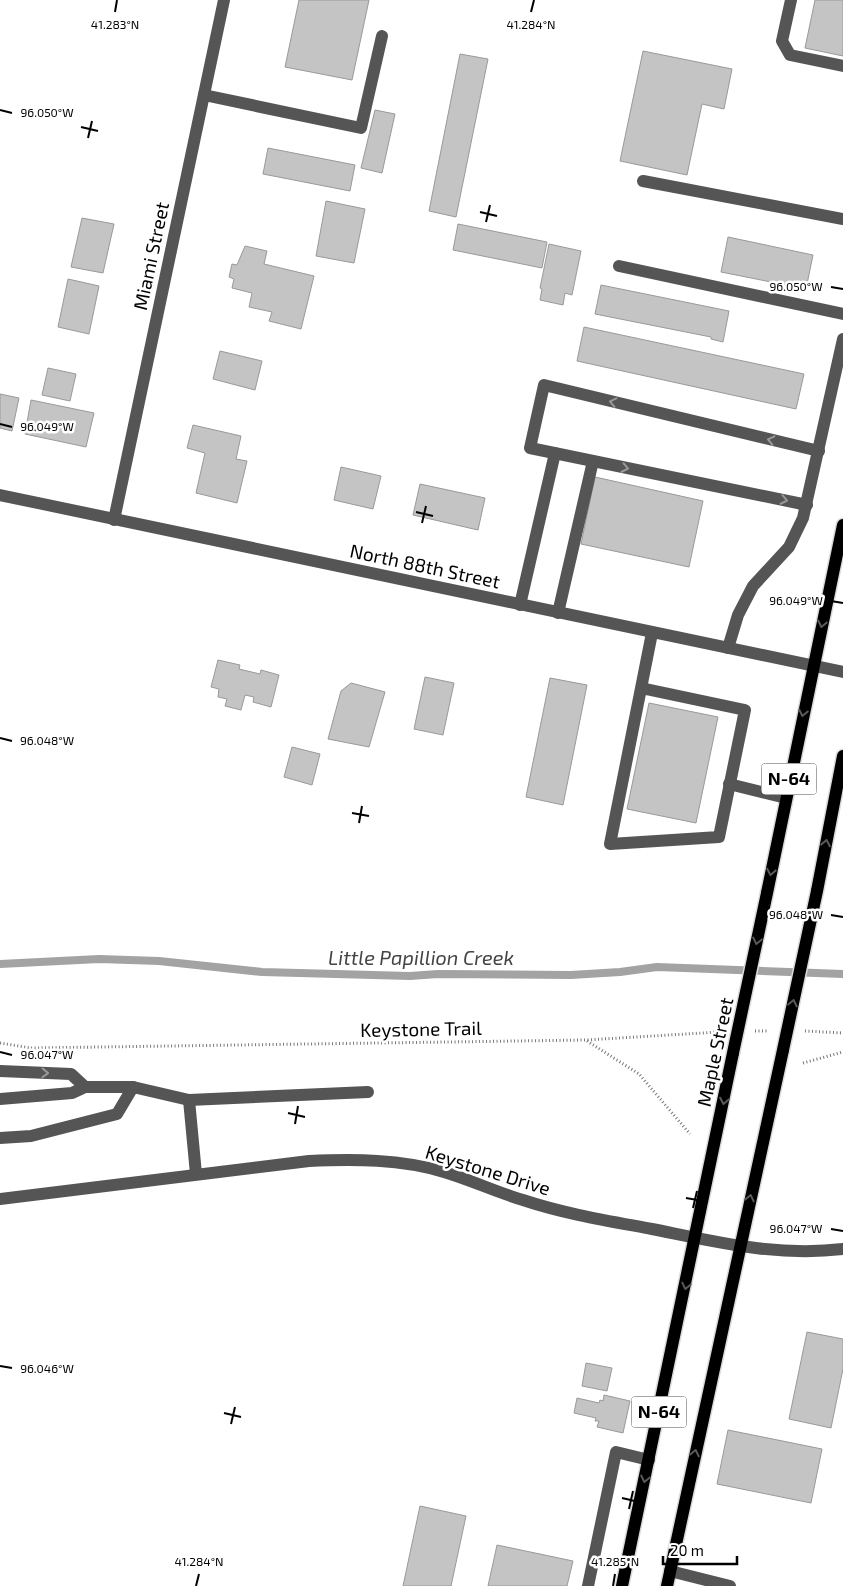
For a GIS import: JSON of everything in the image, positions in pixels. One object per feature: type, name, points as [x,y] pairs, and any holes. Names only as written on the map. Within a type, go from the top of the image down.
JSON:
[{"type":"main road","name":"Maple Street","points":[[622,1586],[843,525]]},
{"type":"main road","name":"N-64","points":[[667,1586],[817,891],[843,756]]},
{"type":"street","name":"Miami Street","points":[[114,520],[224,0]]},
{"type":"street","points":[[792,0],[782,41],[790,54],[843,66]]},
{"type":"street","points":[[204,95],[361,128],[382,36]]},
{"type":"street","points":[[643,181],[843,219]]},
{"type":"street","points":[[619,266],[843,314]]},
{"type":"street","points":[[728,648],[738,615],[753,586],[788,547],[803,518],[843,339]]},
{"type":"street","points":[[807,505],[530,448],[544,385],[819,451]]},
{"type":"street","points":[[520,605],[555,453]]},
{"type":"street","points":[[558,613],[593,461]]},
{"type":"street","name":"North 88th Street","points":[[0,496],[843,672]]},
{"type":"street","points":[[642,688],[745,710],[718,837],[610,844],[652,633]]},
{"type":"street","points":[[729,784],[786,798]]},
{"type":"street","points":[[0,1071],[71,1074],[85,1087]]},
{"type":"street","points":[[0,1138],[32,1136],[117,1114],[133,1086]]},
{"type":"street","points":[[0,1099],[72,1093],[85,1087],[133,1086],[189,1100],[368,1092]]},
{"type":"street","points":[[189,1100],[196,1174]]},
{"type":"street","name":"Keystone Drive","points":[[0,1199],[309,1161],[340,1159],[384,1161],[443,1172],[522,1200],[561,1211],[696,1238],[739,1246],[797,1253],[843,1249]]},
{"type":"street","points":[[588,1586],[616,1452],[648,1460]]},
{"type":"street","points":[[670,1571],[730,1586]]},
{"type":"path","points":[[748,1031],[778,1031]]},
{"type":"path","points":[[798,1031],[843,1033]]},
{"type":"path","name":"Keystone Trail","points":[[0,1043],[31,1048],[586,1040],[729,1032]]},
{"type":"path","points":[[586,1040],[638,1074],[690,1134]]},
{"type":"path","points":[[803,1063],[843,1052]]},
{"type":"building","points":[[299,0],[369,0],[352,80],[285,67]]},
{"type":"building","points":[[815,0],[843,0],[843,56],[805,48]]},
{"type":"building","points":[[643,51],[732,69],[724,109],[702,104],[687,175],[620,161]]},
{"type":"building","points":[[460,54],[488,59],[456,217],[429,211]]},
{"type":"building","points":[[375,110],[395,114],[382,173],[361,168]]},
{"type":"building","points":[[268,148],[355,165],[350,191],[263,174]]},
{"type":"building","points":[[326,201],[365,209],[354,263],[316,256]]},
{"type":"building","points":[[82,218],[114,224],[103,273],[71,267]]},
{"type":"building","points":[[458,224],[547,242],[542,268],[453,250]]},
{"type":"building","points":[[728,237],[813,255],[806,289],[721,272]]},
{"type":"building","points":[[549,244],[581,251],[572,295],[565,293],[563,305],[540,300],[542,289],[540,288]]},
{"type":"building","points":[[245,246],[267,251],[264,264],[314,276],[301,329],[269,321],[272,312],[249,307],[252,293],[232,288],[234,279],[229,277],[232,264],[237,265]]},
{"type":"building","points":[[68,279],[99,286],[89,334],[58,327]]},
{"type":"building","points":[[601,285],[729,311],[723,342],[711,339],[711,337],[595,314]]},
{"type":"building","points":[[584,327],[804,374],[796,409],[577,361]]},
{"type":"building","points":[[220,351],[262,361],[255,390],[213,379]]},
{"type":"building","points":[[48,368],[76,374],[70,401],[42,395]]},
{"type":"building","points":[[0,394],[19,398],[12,431],[0,428]]},
{"type":"building","points":[[31,400],[94,413],[86,447],[25,434]]},
{"type":"building","points":[[193,425],[241,436],[236,459],[247,461],[237,503],[196,493],[205,453],[187,448]]},
{"type":"building","points":[[341,467],[381,476],[373,509],[334,500]]},
{"type":"building","points":[[595,477],[703,501],[689,567],[581,544]]},
{"type":"building","points":[[420,484],[485,498],[478,530],[413,515]]},
{"type":"building","points":[[218,660],[240,665],[239,669],[260,674],[261,670],[279,675],[271,707],[253,702],[254,697],[245,695],[241,710],[225,706],[227,699],[218,697],[219,689],[211,687]]},
{"type":"building","points":[[425,677],[454,683],[443,735],[414,729]]},
{"type":"building","points":[[550,678],[587,685],[563,805],[526,797]]},
{"type":"building","points":[[351,683],[385,692],[369,747],[328,739],[341,691]]},
{"type":"building","points":[[649,703],[718,717],[696,823],[627,809]]},
{"type":"building","points":[[292,747],[320,754],[312,785],[284,777]]},
{"type":"building","points":[[807,1332],[843,1339],[843,1369],[831,1428],[789,1419]]},
{"type":"building","points":[[586,1363],[612,1368],[607,1391],[582,1386]]},
{"type":"building","points":[[604,1395],[630,1401],[623,1433],[597,1427],[599,1421],[595,1421],[596,1418],[574,1413],[577,1398],[599,1403],[600,1400],[603,1401]]},
{"type":"building","points":[[728,1430],[822,1449],[811,1503],[717,1484]]},
{"type":"building","points":[[420,1506],[466,1516],[451,1586],[403,1586]]},
{"type":"building","points":[[497,1545],[573,1561],[567,1586],[488,1586]]},
{"type":"waterway","name":"Little Papillion Creek","points":[[0,964],[99,959],[159,961],[262,972],[410,976],[438,974],[571,975],[620,972],[657,967],[843,974]]}]
